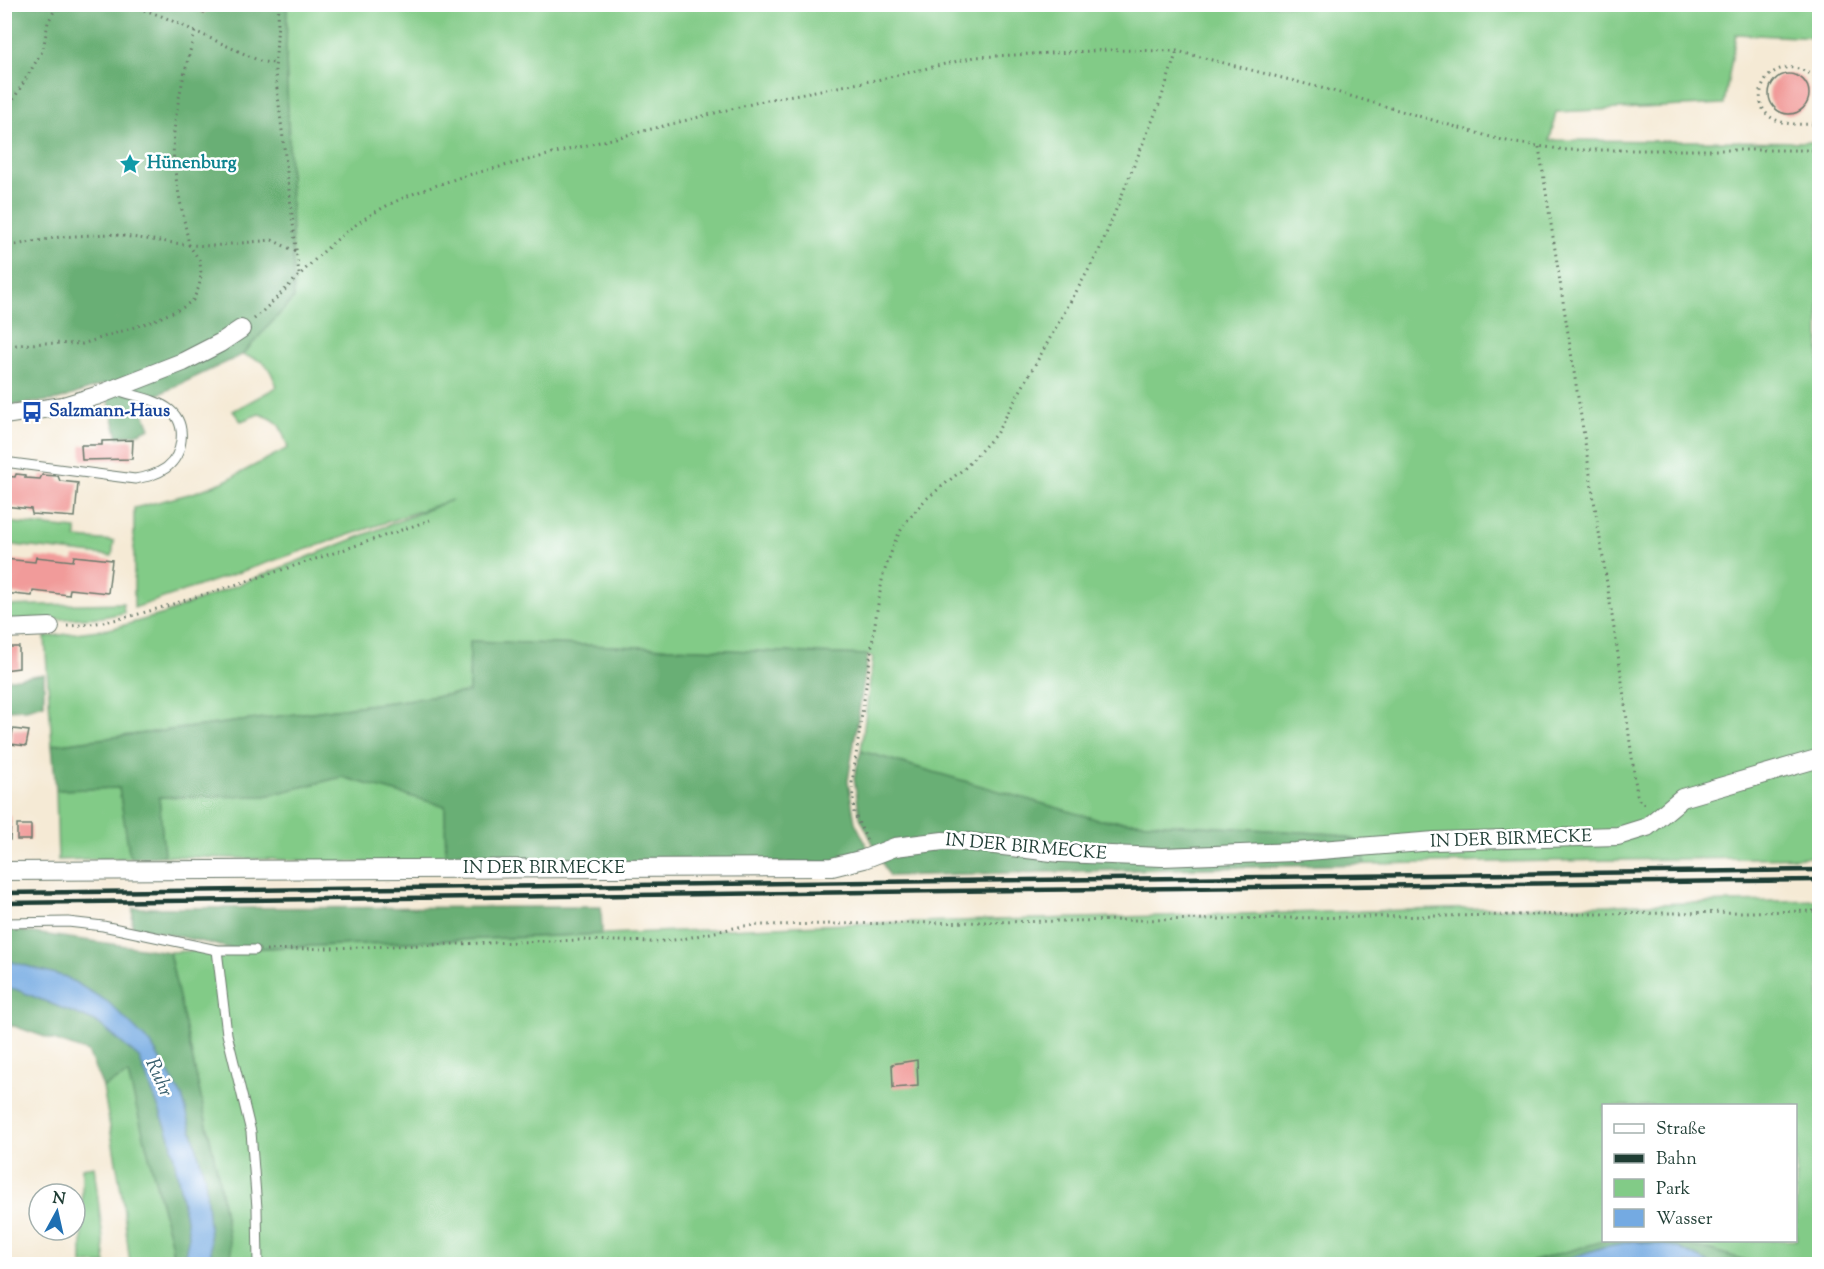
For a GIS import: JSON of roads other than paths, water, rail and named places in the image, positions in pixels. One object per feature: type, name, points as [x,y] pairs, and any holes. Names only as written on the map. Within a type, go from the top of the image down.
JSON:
[{"type":"street","points":[[4,415],[63,406],[115,389],[183,362],[241,329]]},
{"type":"street","points":[[4,629],[50,627]]},
{"type":"street","name":"IN DER BIRMECKE","points":[[4,870],[832,867],[911,844],[943,841],[1070,853],[1152,857],[1207,856],[1435,841],[1618,836],[1647,827],[1682,798],[1820,758]]},
{"type":"lane","points":[[4,462],[135,478],[152,476],[166,468],[175,457],[181,439],[181,428],[176,416],[165,406],[115,389]]},
{"type":"lane","points":[[4,923],[68,922],[103,926],[217,950],[255,950]]},
{"type":"lane","points":[[217,950],[227,1034],[251,1132],[257,1208],[258,1264]]},
{"type":"water","name":"Ruhr","points":[[5,960],[66,977],[108,1002],[151,1044],[182,1096],[205,1178],[212,1264],[186,1264],[185,1255],[189,1235],[170,1137],[139,1058],[98,1023],[15,989],[5,988]]},
{"type":"water","points":[[1641,1242],[1676,1247],[1711,1264],[1553,1264],[1603,1247]]},
{"type":"railway","points":[[4,893],[1820,870]]},
{"type":"railway","points":[[4,903],[1820,880]]},
{"type":"place","name":"Hünenburg","points":[[130,164]]},
{"type":"place","name":"Salzmann-Haus","points":[[32,412]]}]
